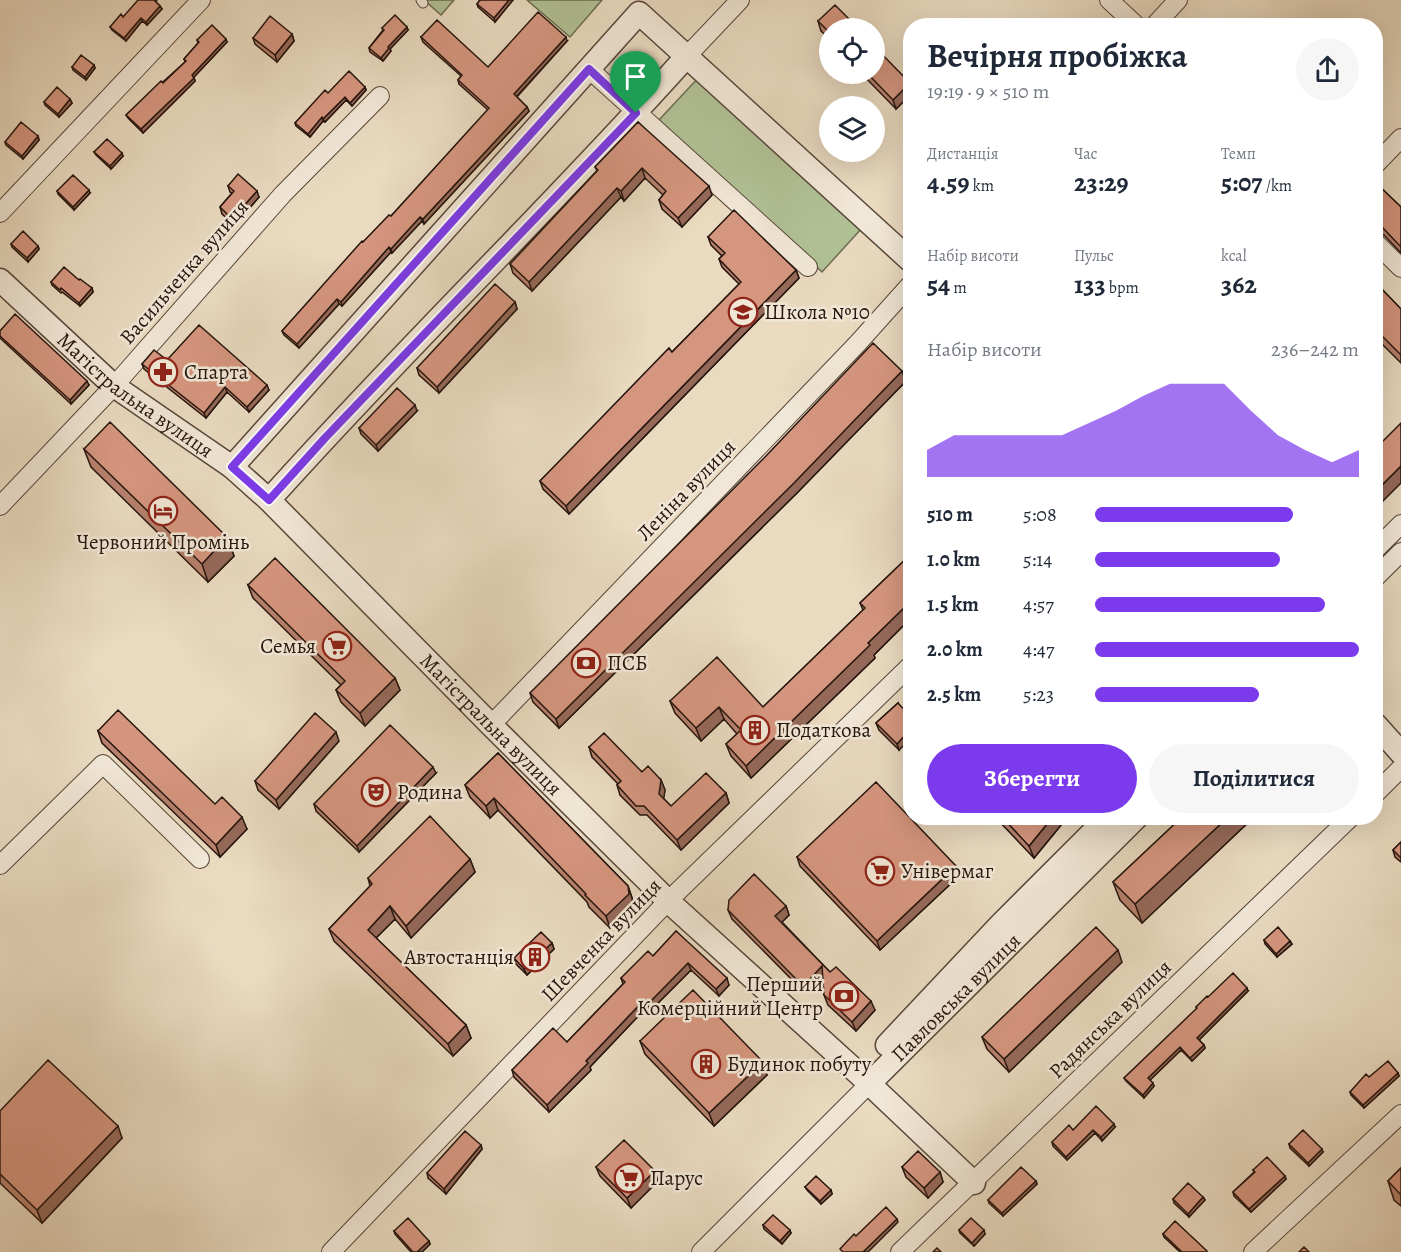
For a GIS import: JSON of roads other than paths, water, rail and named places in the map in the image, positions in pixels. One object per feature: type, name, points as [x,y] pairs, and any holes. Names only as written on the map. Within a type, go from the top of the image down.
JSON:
[{"type":"street","points":[[0,213],[201,0]]},
{"type":"street","points":[[269,500],[333,429],[636,113],[740,0]]},
{"type":"street","points":[[1109,0],[1128,18]]},
{"type":"street","points":[[1161,18],[1178,0]]},
{"type":"street","points":[[232,467],[645,6],[686,57],[903,254]]},
{"type":"street","points":[[589,69],[808,267]]},
{"type":"street","name":"Васильченка вулиця","points":[[0,507],[114,386],[283,194],[380,96]]},
{"type":"street","points":[[1383,157],[1401,138]]},
{"type":"street","points":[[1383,250],[1401,268]]},
{"type":"street","name":"Магістральна вулиця","points":[[0,280],[114,386],[232,467],[269,500],[668,901],[974,1183]]},
{"type":"street","name":"Леніна вулиця","points":[[491,725],[858,343],[903,293]]},
{"type":"street","points":[[1383,542],[1401,524]]},
{"type":"street","points":[[1383,570],[1401,552]]},
{"type":"street","name":"Шевченка вулиця","points":[[331,1252],[668,901],[903,673]]},
{"type":"street","points":[[1383,733],[1401,753]]},
{"type":"street","points":[[0,865],[103,764],[200,860]]},
{"type":"street","points":[[1383,786],[1401,768]]},
{"type":"street","name":"Павловська вулиця","points":[[701,1252],[863,1079],[1000,926],[1100,825]]},
{"type":"street","name":"Павловська вулиця","points":[[863,1079],[1129,825]]},
{"type":"street","name":"Радянська вулиця","points":[[900,1252],[1343,825]]},
{"type":"street","points":[[1253,1252],[1401,1114]]},
{"type":"place","name":"Школа №10","points":[[743,312]]},
{"type":"place","name":"Спарта","points":[[163,372]]},
{"type":"place","name":"Червоний Промінь","points":[[163,511]]},
{"type":"place","name":"Семья","points":[[337,646]]},
{"type":"place","name":"ПСБ","points":[[586,663]]},
{"type":"place","name":"Податкова","points":[[755,730]]},
{"type":"place","name":"Родина","points":[[376,792]]},
{"type":"place","name":"Універмаг","points":[[880,871]]},
{"type":"place","name":"Автостанція","points":[[535,957]]},
{"type":"place","name":"Перший Комерційний Центр","points":[[844,996]]},
{"type":"place","name":"Будинок побуту","points":[[706,1064]]},
{"type":"place","name":"Парус","points":[[629,1178]]}]
